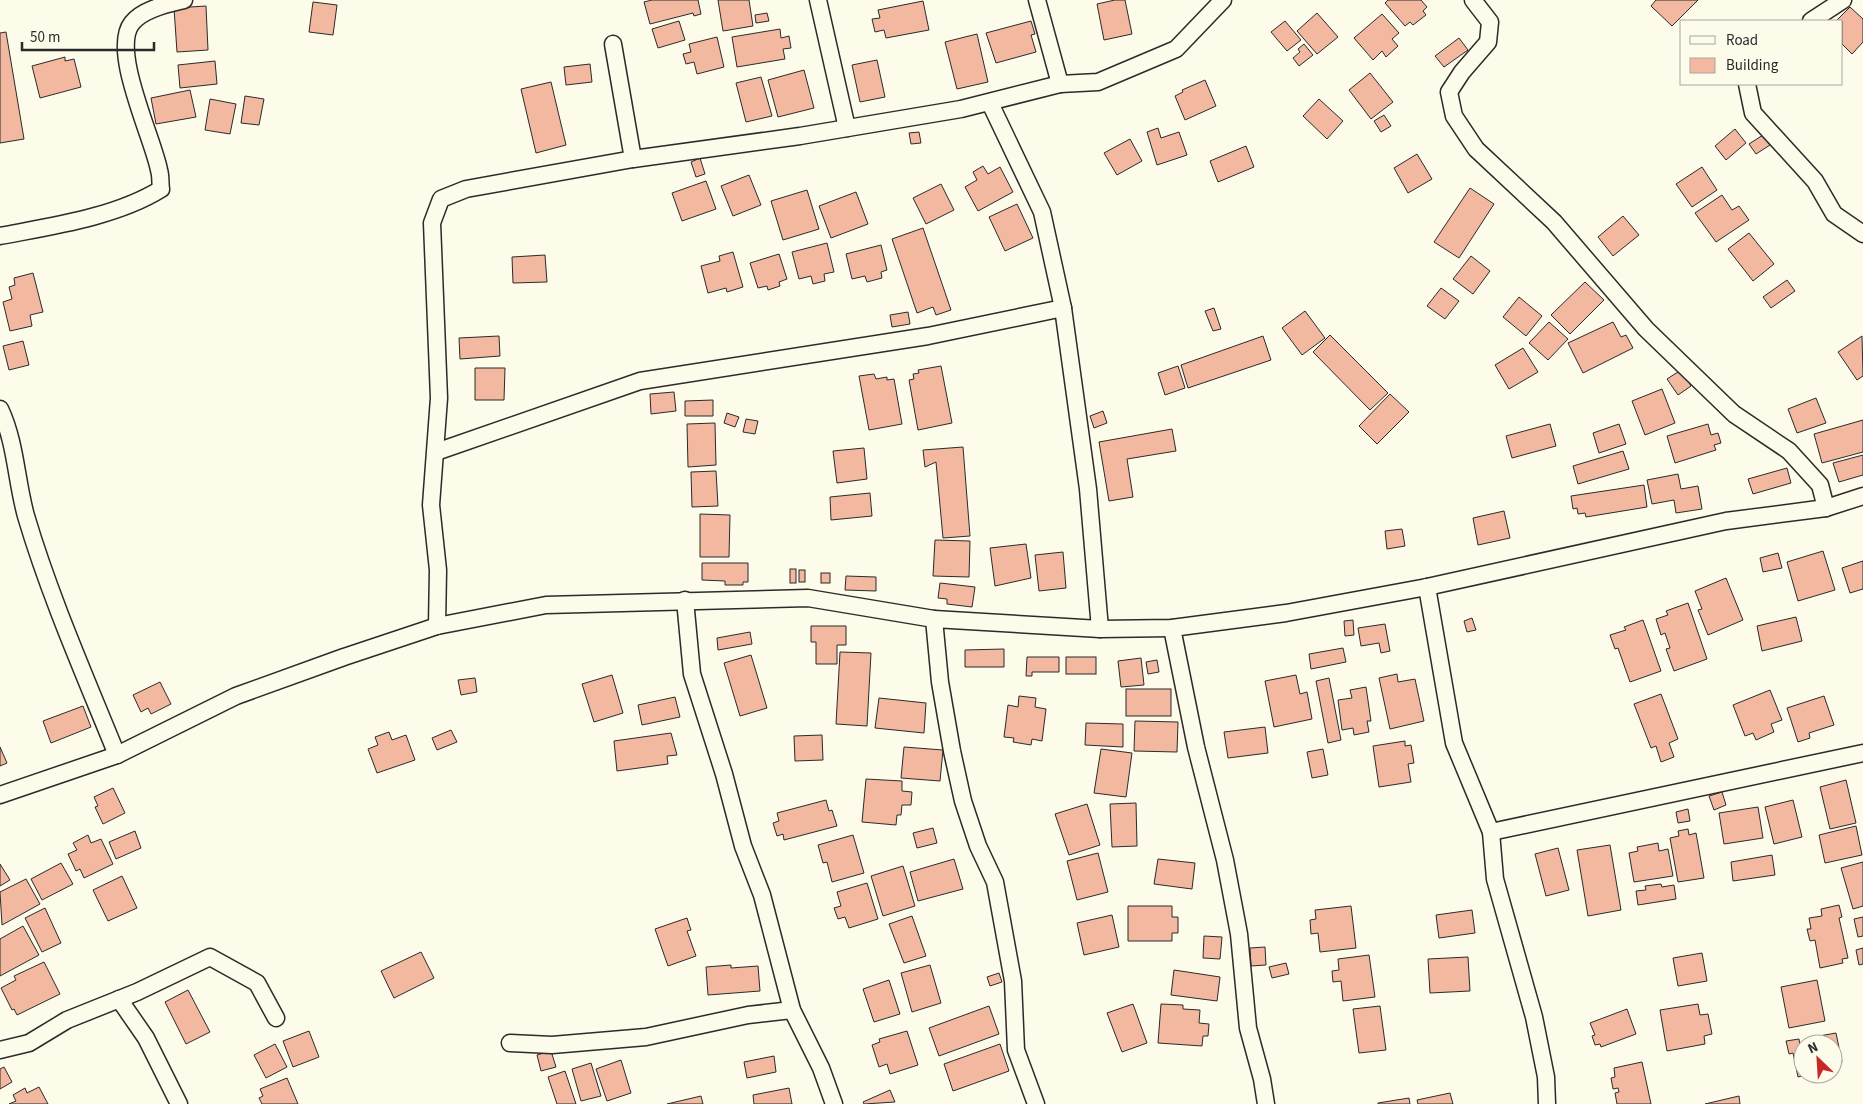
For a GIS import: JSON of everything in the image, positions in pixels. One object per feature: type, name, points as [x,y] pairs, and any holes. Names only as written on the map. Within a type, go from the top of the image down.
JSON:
[{"type":"street","points":[[0,236],[50,227],[139,203],[161,189],[159,170],[137,105],[124,38],[132,22],[160,6],[184,0]]},
{"type":"street","points":[[818,0],[847,128]]},
{"type":"street","points":[[1037,0],[1060,84]]},
{"type":"street","points":[[438,626],[438,570],[431,505],[439,398],[432,223],[441,199],[466,189],[633,159],[847,128],[990,103],[1060,84],[1098,82],[1176,49],[1223,0]]},
{"type":"street","points":[[1473,0],[1490,22],[1488,42],[1462,72],[1449,92],[1454,116],[1476,148],[1554,222],[1646,329],[1734,414],[1789,451],[1820,486],[1826,508]]},
{"type":"street","points":[[1812,20],[1836,2]]},
{"type":"street","points":[[613,44],[633,159]]},
{"type":"street","points":[[1747,85],[1753,113],[1815,181],[1834,214],[1863,234]]},
{"type":"street","points":[[990,103],[1042,212],[1063,308],[1088,489],[1100,629]]},
{"type":"street","points":[[436,452],[640,381],[928,336],[1063,308]]},
{"type":"street","points":[[0,408],[14,450],[29,523],[60,614],[117,755]]},
{"type":"street","points":[[0,795],[117,755],[236,696],[438,626],[546,604],[808,598],[934,619],[1100,629],[1172,628],[1286,612],[1427,587],[1726,521],[1826,508],[1863,496]]},
{"type":"street","points":[[1427,587],[1454,743],[1491,832],[1495,879],[1534,1017],[1546,1077],[1547,1104]]},
{"type":"street","points":[[686,600],[692,674],[724,774],[743,846],[762,894],[792,1010],[821,1068],[834,1104]]},
{"type":"street","points":[[934,619],[940,682],[952,751],[963,801],[978,846],[995,882],[1013,981],[1016,1050],[1036,1104]]},
{"type":"street","points":[[1172,628],[1196,747],[1225,860],[1239,934],[1248,1028],[1262,1078],[1266,1104]]},
{"type":"street","points":[[1491,832],[1863,753]]},
{"type":"street","points":[[2,1047],[29,1043],[67,1020],[119,999],[210,957],[257,983],[276,1018]]},
{"type":"street","points":[[119,999],[146,1038],[178,1104]]},
{"type":"street","points":[[510,1043],[552,1045],[646,1037],[739,1017],[792,1010]]},
{"type":"building","points":[[652,0],[698,0],[701,14],[694,16],[693,13],[650,24],[644,2]]},
{"type":"building","points":[[718,0],[749,0],[753,26],[723,31]]},
{"type":"building","points":[[1125,0],[1132,34],[1104,40],[1097,4]]},
{"type":"building","points":[[1388,0],[1421,0],[1427,7],[1423,11],[1426,15],[1413,25],[1410,22],[1405,26],[1385,3]]},
{"type":"building","points":[[1656,0],[1698,0],[1672,26],[1651,6]]},
{"type":"building","points":[[923,1],[929,30],[886,38],[884,30],[875,32],[872,19],[880,18],[878,10]]},
{"type":"building","points":[[313,2],[337,5],[333,35],[309,32]]},
{"type":"building","points":[[206,6],[208,50],[177,52],[174,8]]},
{"type":"building","points":[[1850,7],[1863,19],[1863,42],[1852,54],[1843,45],[1843,20],[1837,20]]},
{"type":"building","points":[[767,13],[769,21],[756,23],[755,15]]},
{"type":"building","points":[[1317,13],[1338,37],[1317,54],[1297,31]]},
{"type":"building","points":[[1382,14],[1399,33],[1392,39],[1398,46],[1386,57],[1382,51],[1373,60],[1354,38]]},
{"type":"building","points":[[679,21],[685,40],[658,48],[652,29]]},
{"type":"building","points":[[1031,21],[1035,34],[1031,35],[1036,52],[996,63],[986,33]]},
{"type":"building","points":[[1285,21],[1301,40],[1287,51],[1271,32]]},
{"type":"building","points":[[780,29],[781,38],[789,36],[791,48],[783,49],[785,59],[737,67],[732,37]]},
{"type":"building","points":[[6,32],[24,139],[0,143],[0,33]]},
{"type":"building","points":[[977,34],[988,82],[957,89],[945,42]]},
{"type":"building","points":[[717,37],[724,67],[697,74],[694,62],[686,64],[683,54],[691,52],[689,44]]},
{"type":"building","points":[[1459,38],[1468,50],[1444,67],[1435,56]]},
{"type":"building","points":[[1304,44],[1313,55],[1299,66],[1293,58],[1300,52],[1298,49]]},
{"type":"building","points":[[65,57],[65,61],[74,59],[81,87],[40,98],[32,66]]},
{"type":"building","points":[[877,60],[885,97],[860,102],[852,65]]},
{"type":"building","points":[[215,61],[217,84],[180,88],[178,65]]},
{"type":"building","points":[[590,64],[592,82],[566,85],[564,67]]},
{"type":"building","points":[[804,70],[814,108],[778,117],[768,80]]},
{"type":"building","points":[[1370,73],[1393,102],[1371,119],[1349,90]]},
{"type":"building","points":[[761,77],[772,116],[746,122],[736,83]]},
{"type":"building","points":[[1205,80],[1216,106],[1185,120],[1175,96],[1183,92],[1182,90]]},
{"type":"building","points":[[551,82],[566,145],[536,153],[521,89]]},
{"type":"building","points":[[190,90],[196,117],[156,124],[151,98]]},
{"type":"building","points":[[245,96],[264,99],[259,125],[241,123]]},
{"type":"building","points":[[210,99],[236,104],[230,134],[205,130]]},
{"type":"building","points":[[1319,99],[1343,121],[1327,139],[1303,116]]},
{"type":"building","points":[[1384,115],[1391,126],[1381,132],[1374,121]]},
{"type":"building","points":[[1158,128],[1161,138],[1179,132],[1187,155],[1157,165],[1147,132]]},
{"type":"building","points":[[1735,129],[1746,143],[1726,160],[1715,146]]},
{"type":"building","points":[[919,132],[921,143],[911,144],[909,133]]},
{"type":"building","points":[[1763,135],[1770,145],[1756,154],[1749,144]]},
{"type":"building","points":[[1130,139],[1142,161],[1117,175],[1104,153]]},
{"type":"building","points":[[1246,146],[1254,167],[1218,182],[1210,161]]},
{"type":"building","points":[[1417,154],[1432,179],[1408,193],[1394,168]]},
{"type":"building","points":[[700,158],[705,174],[696,177],[691,162]]},
{"type":"building","points":[[983,166],[988,174],[1000,167],[1013,192],[978,211],[965,187],[977,180],[973,172]]},
{"type":"building","points":[[1702,167],[1717,190],[1692,207],[1676,184]]},
{"type":"building","points":[[749,175],[761,205],[733,216],[721,186]]},
{"type":"building","points":[[706,181],[716,209],[682,221],[672,193]]},
{"type":"building","points":[[941,184],[954,210],[926,224],[913,198]]},
{"type":"building","points":[[1470,188],[1494,204],[1459,258],[1434,242]]},
{"type":"building","points":[[807,190],[819,229],[783,240],[771,201]]},
{"type":"building","points":[[856,192],[868,224],[831,238],[819,206]]},
{"type":"building","points":[[1722,195],[1732,210],[1739,206],[1749,220],[1716,242],[1695,213]]},
{"type":"building","points":[[1017,204],[1033,238],[1005,251],[989,217]]},
{"type":"building","points":[[1623,216],[1639,235],[1613,256],[1598,237]]},
{"type":"building","points":[[923,228],[951,310],[936,315],[933,307],[917,313],[892,239]]},
{"type":"building","points":[[1749,233],[1774,264],[1753,281],[1728,249]]},
{"type":"building","points":[[827,243],[834,272],[824,274],[825,281],[813,284],[811,276],[799,279],[792,252]]},
{"type":"building","points":[[881,245],[887,270],[881,272],[882,278],[867,282],[865,276],[852,279],[846,254]]},
{"type":"building","points":[[733,252],[743,287],[727,292],[726,288],[708,293],[701,266],[720,261],[719,256]]},
{"type":"building","points":[[779,254],[787,279],[779,282],[780,286],[768,290],[767,286],[758,288],[750,263]]},
{"type":"building","points":[[545,255],[547,282],[513,283],[512,257]]},
{"type":"building","points":[[1471,256],[1490,271],[1473,294],[1453,279]]},
{"type":"building","points":[[33,273],[43,312],[30,315],[32,326],[10,331],[3,302],[12,299],[9,287],[15,285],[14,278]]},
{"type":"building","points":[[1787,280],[1795,291],[1771,308],[1763,297]]},
{"type":"building","points":[[1585,282],[1604,300],[1570,334],[1551,315]]},
{"type":"building","points":[[1441,288],[1459,301],[1445,319],[1427,306]]},
{"type":"building","points":[[1519,297],[1542,316],[1526,336],[1503,317]]},
{"type":"building","points":[[1214,308],[1221,329],[1213,331],[1205,311]]},
{"type":"building","points":[[1305,311],[1325,338],[1302,355],[1282,328]]},
{"type":"building","points":[[908,312],[910,324],[892,327],[890,315]]},
{"type":"building","points":[[1549,322],[1568,339],[1548,360],[1529,343]]},
{"type":"building","points":[[1613,322],[1621,337],[1626,335],[1633,348],[1583,373],[1568,343]]},
{"type":"building","points":[[1330,335],[1388,393],[1370,410],[1313,352]]},
{"type":"building","points":[[499,336],[500,356],[460,359],[459,338]]},
{"type":"building","points":[[1263,336],[1271,360],[1188,388],[1181,365]]},
{"type":"building","points":[[1862,336],[1863,376],[1857,380],[1838,352]]},
{"type":"building","points":[[23,341],[29,365],[9,370],[3,346]]},
{"type":"building","points":[[1523,348],[1538,372],[1509,389],[1495,365]]},
{"type":"building","points":[[941,366],[952,423],[918,430],[909,380],[914,379],[913,374],[919,373],[918,370]]},
{"type":"building","points":[[1178,366],[1185,388],[1165,395],[1158,373]]},
{"type":"building","points":[[475,368],[505,368],[504,400],[475,400]]},
{"type":"building","points":[[1681,370],[1691,386],[1678,395],[1667,379]]},
{"type":"building","points":[[874,374],[876,379],[887,377],[887,380],[894,379],[902,424],[869,430],[859,376]]},
{"type":"building","points":[[1662,389],[1675,423],[1645,435],[1632,401]]},
{"type":"building","points":[[674,392],[676,411],[651,414],[650,394]]},
{"type":"building","points":[[1390,394],[1409,412],[1377,444],[1359,426]]},
{"type":"building","points":[[1816,398],[1826,423],[1797,433],[1788,409]]},
{"type":"building","points":[[713,400],[713,416],[685,416],[685,401]]},
{"type":"building","points":[[1103,411],[1107,423],[1094,428],[1090,416]]},
{"type":"building","points":[[727,413],[739,417],[735,427],[724,423]]},
{"type":"building","points":[[746,419],[758,421],[755,434],[743,432]]},
{"type":"building","points":[[1863,420],[1863,452],[1822,463],[1814,434]]},
{"type":"building","points":[[715,423],[716,465],[688,467],[687,424]]},
{"type":"building","points":[[1550,424],[1556,446],[1512,458],[1506,436]]},
{"type":"building","points":[[1619,424],[1626,444],[1599,453],[1593,433]]},
{"type":"building","points":[[1708,424],[1711,435],[1718,433],[1721,443],[1714,445],[1716,450],[1675,463],[1667,436]]},
{"type":"building","points":[[1172,429],[1176,451],[1127,459],[1133,497],[1109,501],[1099,442]]},
{"type":"building","points":[[963,447],[970,536],[943,538],[936,462],[925,467],[923,450]]},
{"type":"building","points":[[864,448],[867,479],[837,483],[833,451]]},
{"type":"building","points":[[1623,451],[1629,469],[1578,484],[1573,466]]},
{"type":"building","points":[[1863,455],[1863,475],[1839,482],[1833,463]]},
{"type":"building","points":[[1787,468],[1791,483],[1753,494],[1748,479]]},
{"type":"building","points":[[716,471],[718,506],[692,507],[691,472]]},
{"type":"building","points":[[1678,474],[1681,489],[1698,486],[1702,509],[1676,513],[1674,500],[1652,504],[1647,480]]},
{"type":"building","points":[[1644,485],[1647,507],[1586,517],[1585,513],[1578,514],[1577,508],[1573,509],[1571,496]]},
{"type":"building","points":[[870,493],[872,516],[831,520],[830,497]]},
{"type":"building","points":[[1504,511],[1510,538],[1478,545],[1473,518]]},
{"type":"building","points":[[700,514],[730,515],[729,557],[700,557]]},
{"type":"building","points":[[1402,529],[1405,546],[1387,549],[1385,531]]},
{"type":"building","points":[[935,540],[970,541],[969,577],[933,576]]},
{"type":"building","points":[[1026,544],[1031,578],[995,586],[990,548]]},
{"type":"building","points":[[1823,551],[1835,590],[1798,601],[1787,562]]},
{"type":"building","points":[[1063,552],[1066,588],[1039,591],[1035,555]]},
{"type":"building","points":[[1778,553],[1782,568],[1763,572],[1760,558]]},
{"type":"building","points":[[1863,561],[1863,589],[1850,593],[1842,568]]},
{"type":"building","points":[[702,563],[748,563],[748,582],[743,582],[743,585],[725,585],[725,581],[702,580]]},
{"type":"building","points":[[790,569],[796,569],[796,583],[790,583]]},
{"type":"building","points":[[799,570],[805,570],[805,582],[799,582]]},
{"type":"building","points":[[821,573],[830,573],[830,583],[821,583]]},
{"type":"building","points":[[846,576],[876,577],[876,591],[845,590]]},
{"type":"building","points":[[1726,578],[1743,620],[1708,635],[1698,610],[1702,609],[1695,591]]},
{"type":"building","points":[[940,583],[975,587],[972,607],[947,604],[947,599],[938,598]]},
{"type":"building","points":[[1688,603],[1707,659],[1674,671],[1666,649],[1670,648],[1665,633],[1661,635],[1656,619],[1668,615],[1666,611]]},
{"type":"building","points":[[1796,617],[1802,641],[1762,651],[1757,626]]},
{"type":"building","points":[[1472,618],[1476,630],[1467,632],[1464,621]]},
{"type":"building","points":[[1353,620],[1354,635],[1345,636],[1344,621]]},
{"type":"building","points":[[1643,620],[1661,671],[1630,682],[1618,648],[1615,649],[1610,635],[1626,630],[1624,627]]},
{"type":"building","points":[[1385,624],[1390,651],[1381,653],[1379,643],[1361,646],[1358,628]]},
{"type":"building","points":[[811,626],[846,626],[846,645],[837,645],[837,664],[816,664],[816,642],[811,642]]},
{"type":"building","points":[[750,632],[752,644],[718,650],[717,638]]},
{"type":"building","points":[[1343,648],[1346,662],[1311,669],[1309,654]]},
{"type":"building","points":[[1004,649],[1004,667],[965,667],[965,650]]},
{"type":"building","points":[[840,652],[871,653],[867,726],[836,724]]},
{"type":"building","points":[[751,655],[767,708],[740,716],[724,663]]},
{"type":"building","points":[[1027,657],[1059,657],[1059,672],[1032,672],[1032,676],[1026,676]]},
{"type":"building","points":[[1066,657],[1096,657],[1096,674],[1066,674]]},
{"type":"building","points":[[1141,658],[1144,685],[1121,687],[1118,661]]},
{"type":"building","points":[[1157,660],[1159,672],[1148,674],[1146,662]]},
{"type":"building","points":[[1397,674],[1398,682],[1415,679],[1424,721],[1390,729],[1379,678]]},
{"type":"building","points":[[612,675],[623,713],[594,722],[582,684]]},
{"type":"building","points":[[1296,675],[1300,694],[1307,692],[1312,719],[1274,727],[1265,681]]},
{"type":"building","points":[[475,678],[477,692],[461,695],[458,680]]},
{"type":"building","points":[[1329,678],[1341,740],[1328,743],[1316,681]]},
{"type":"building","points":[[160,682],[171,704],[151,714],[148,708],[141,712],[133,695]]},
{"type":"building","points":[[1366,687],[1371,721],[1367,721],[1369,732],[1354,735],[1353,728],[1342,730],[1338,700],[1352,698],[1350,690]]},
{"type":"building","points":[[1126,689],[1171,689],[1171,716],[1126,716]]},
{"type":"building","points":[[1770,690],[1782,720],[1771,724],[1774,732],[1756,740],[1753,733],[1745,736],[1733,705]]},
{"type":"building","points":[[1661,694],[1678,739],[1669,743],[1674,757],[1661,762],[1656,746],[1651,748],[1634,704]]},
{"type":"building","points":[[1019,696],[1036,698],[1035,707],[1046,709],[1042,741],[1032,739],[1031,745],[1013,742],[1014,738],[1004,737],[1008,705],[1018,707]]},
{"type":"building","points":[[1824,696],[1834,725],[1809,733],[1810,738],[1798,742],[1787,708]]},
{"type":"building","points":[[675,697],[680,717],[642,725],[638,705]]},
{"type":"building","points":[[879,698],[926,703],[924,733],[875,728]]},
{"type":"building","points":[[83,706],[91,727],[51,743],[43,721]]},
{"type":"building","points":[[1135,721],[1178,722],[1177,752],[1134,751]]},
{"type":"building","points":[[1086,723],[1123,724],[1123,747],[1085,745]]},
{"type":"building","points":[[1265,727],[1268,753],[1228,758],[1224,732]]},
{"type":"building","points":[[451,730],[457,742],[437,750],[432,738]]},
{"type":"building","points":[[389,732],[392,740],[406,735],[415,760],[377,773],[368,749],[378,745],[375,737]]},
{"type":"building","points":[[671,733],[677,755],[667,756],[668,764],[617,771],[614,741]]},
{"type":"building","points":[[822,735],[823,760],[795,761],[794,736]]},
{"type":"building","points":[[1405,741],[1405,746],[1411,745],[1414,763],[1408,764],[1411,782],[1379,787],[1373,746]]},
{"type":"building","points":[[0,747],[7,763],[0,766]]},
{"type":"building","points":[[904,747],[943,750],[940,781],[901,778]]},
{"type":"building","points":[[1101,749],[1132,753],[1126,797],[1094,793]]},
{"type":"building","points":[[1323,749],[1328,775],[1312,778],[1307,752]]},
{"type":"building","points":[[866,779],[902,781],[902,791],[912,792],[911,805],[902,805],[901,815],[897,815],[896,825],[862,822]]},
{"type":"building","points":[[1846,780],[1856,823],[1830,829],[1820,787]]},
{"type":"building","points":[[113,788],[125,813],[103,824],[95,807],[98,806],[94,797]]},
{"type":"building","points":[[1722,792],[1726,805],[1714,810],[1709,796]]},
{"type":"building","points":[[826,800],[829,811],[832,810],[837,826],[784,840],[783,834],[777,836],[773,823],[779,821],[777,813]]},
{"type":"building","points":[[1793,800],[1802,837],[1774,844],[1765,807]]},
{"type":"building","points":[[1136,803],[1137,846],[1112,847],[1110,804]]},
{"type":"building","points":[[1087,804],[1100,845],[1069,855],[1055,814]]},
{"type":"building","points":[[1758,807],[1763,838],[1724,844],[1719,813]]},
{"type":"building","points":[[1688,809],[1690,821],[1678,823],[1676,812]]},
{"type":"building","points":[[1856,826],[1862,855],[1825,863],[1819,835]]},
{"type":"building","points":[[933,828],[937,843],[917,848],[913,833]]},
{"type":"building","points":[[1688,829],[1689,835],[1696,833],[1704,878],[1678,882],[1670,838],[1679,836],[1678,831]]},
{"type":"building","points":[[135,831],[141,848],[116,859],[109,842]]},
{"type":"building","points":[[88,835],[91,843],[101,839],[113,864],[84,878],[80,869],[76,871],[68,854],[77,850],[73,843]]},
{"type":"building","points":[[853,835],[864,873],[832,882],[827,862],[823,863],[818,845]]},
{"type":"building","points":[[1658,843],[1659,851],[1668,849],[1673,876],[1634,882],[1629,853],[1638,851],[1637,847]]},
{"type":"building","points":[[1610,845],[1621,910],[1588,916],[1577,850]]},
{"type":"building","points":[[1558,848],[1569,890],[1546,896],[1535,854]]},
{"type":"building","points":[[1098,853],[1108,892],[1077,900],[1067,861]]},
{"type":"building","points":[[1772,855],[1775,875],[1733,881],[1731,862]]},
{"type":"building","points":[[954,859],[963,889],[918,901],[910,872]]},
{"type":"building","points":[[1158,859],[1195,863],[1192,889],[1154,884]]},
{"type":"building","points":[[1863,862],[1863,906],[1853,909],[1841,868]]},
{"type":"building","points":[[61,863],[73,884],[42,900],[31,879]]},
{"type":"building","points":[[0,864],[10,880],[0,886]]},
{"type":"building","points":[[903,866],[915,906],[883,916],[871,876]]},
{"type":"building","points":[[122,876],[137,908],[108,921],[93,890]]},
{"type":"building","points":[[26,879],[40,904],[2,925],[0,892]]},
{"type":"building","points":[[867,883],[878,919],[849,928],[845,917],[838,919],[834,908],[841,906],[837,892]]},
{"type":"building","points":[[1661,884],[1662,887],[1674,885],[1676,899],[1638,905],[1636,891],[1646,890],[1645,886]]},
{"type":"building","points":[[1839,905],[1842,917],[1839,918],[1848,958],[1842,959],[1843,963],[1820,968],[1815,940],[1810,941],[1807,929],[1811,929],[1809,918],[1822,916],[1821,909]]},
{"type":"building","points":[[1128,906],[1172,906],[1172,917],[1178,917],[1178,933],[1172,933],[1172,941],[1128,941]]},
{"type":"building","points":[[1351,906],[1356,948],[1320,952],[1318,933],[1311,934],[1310,920],[1316,919],[1315,910]]},
{"type":"building","points":[[45,908],[61,943],[42,952],[25,918]]},
{"type":"building","points":[[1472,910],[1475,933],[1439,938],[1436,915]]},
{"type":"building","points":[[1112,915],[1119,947],[1084,955],[1077,923]]},
{"type":"building","points":[[912,916],[926,956],[904,963],[889,924]]},
{"type":"building","points":[[1863,917],[1863,936],[1858,937],[1854,919]]},
{"type":"building","points":[[687,918],[691,930],[687,931],[696,956],[668,966],[655,929]]},
{"type":"building","points":[[23,926],[39,955],[0,976],[0,939]]},
{"type":"building","points":[[1204,936],[1222,937],[1220,959],[1203,958]]},
{"type":"building","points":[[1265,947],[1266,965],[1251,966],[1250,948]]},
{"type":"building","points":[[1863,948],[1863,964],[1859,965],[1856,950]]},
{"type":"building","points":[[421,952],[434,978],[394,998],[381,971]]},
{"type":"building","points":[[1702,953],[1707,981],[1678,986],[1673,958]]},
{"type":"building","points":[[1369,955],[1375,997],[1343,1001],[1341,981],[1333,982],[1332,971],[1339,970],[1338,959]]},
{"type":"building","points":[[1468,957],[1470,991],[1430,993],[1428,959]]},
{"type":"building","points":[[44,962],[60,994],[17,1015],[14,1009],[12,1010],[1,988],[16,980],[14,976]]},
{"type":"building","points":[[1286,963],[1289,974],[1272,978],[1269,967]]},
{"type":"building","points":[[731,965],[731,968],[758,966],[760,991],[708,995],[706,967]]},
{"type":"building","points":[[930,965],[941,1003],[912,1012],[901,973]]},
{"type":"building","points":[[1174,970],[1220,977],[1217,1001],[1171,995]]},
{"type":"building","points":[[999,973],[1002,982],[990,986],[987,977]]},
{"type":"building","points":[[889,980],[900,1014],[874,1022],[863,989]]},
{"type":"building","points":[[1817,980],[1825,1021],[1789,1028],[1781,987]]},
{"type":"building","points":[[188,990],[210,1032],[186,1044],[165,1002]]},
{"type":"building","points":[[1133,1004],[1147,1043],[1122,1052],[1107,1013]]},
{"type":"building","points":[[1161,1004],[1183,1005],[1183,1009],[1200,1010],[1199,1023],[1209,1024],[1208,1036],[1203,1036],[1202,1046],[1158,1043]]},
{"type":"building","points":[[1698,1004],[1700,1015],[1708,1014],[1712,1034],[1704,1036],[1705,1044],[1667,1051],[1660,1010]]},
{"type":"building","points":[[989,1006],[999,1034],[939,1056],[929,1028]]},
{"type":"building","points":[[1380,1006],[1386,1050],[1359,1053],[1353,1009]]},
{"type":"building","points":[[1627,1009],[1636,1034],[1601,1047],[1600,1044],[1595,1045],[1592,1036],[1595,1035],[1590,1023]]},
{"type":"building","points":[[309,1031],[319,1057],[293,1067],[283,1041]]},
{"type":"building","points":[[907,1031],[918,1065],[890,1074],[887,1064],[879,1067],[872,1045],[880,1042],[879,1039]]},
{"type":"building","points":[[1793,1040],[1793,1053],[1789,1054],[1786,1041]]},
{"type":"building","points":[[275,1044],[287,1067],[266,1078],[254,1055]]},
{"type":"building","points":[[1000,1044],[1009,1071],[953,1091],[944,1064]]},
{"type":"building","points":[[551,1051],[556,1067],[541,1071],[537,1055]]},
{"type":"building","points":[[774,1056],[776,1072],[747,1078],[744,1062]]},
{"type":"building","points":[[621,1060],[631,1093],[607,1101],[596,1069]]},
{"type":"building","points":[[1642,1062],[1651,1104],[1617,1104],[1615,1093],[1619,1092],[1618,1088],[1613,1089],[1611,1078],[1615,1077],[1614,1068]]},
{"type":"building","points":[[591,1063],[601,1096],[581,1101],[572,1069]]},
{"type":"building","points":[[4,1067],[12,1082],[0,1089],[0,1069]]},
{"type":"building","points":[[565,1071],[576,1104],[557,1104],[548,1077]]},
{"type":"building","points":[[287,1078],[298,1104],[262,1104],[259,1098],[263,1096],[260,1089]]},
{"type":"building","points":[[39,1087],[48,1104],[9,1104],[16,1101],[13,1095],[25,1088],[27,1093]]},
{"type":"building","points":[[789,1088],[792,1104],[754,1104],[753,1095]]},
{"type":"building","points":[[890,1090],[895,1102],[864,1104],[863,1102]]},
{"type":"building","points":[[1450,1093],[1453,1104],[1418,1104],[1417,1100]]},
{"type":"building","points":[[701,1096],[703,1104],[667,1104]]},
{"type":"building","points":[[1739,1096],[1740,1104],[1705,1104]]},
{"type":"building","points":[[1409,1098],[1410,1104],[1378,1104],[1378,1103]]}]
